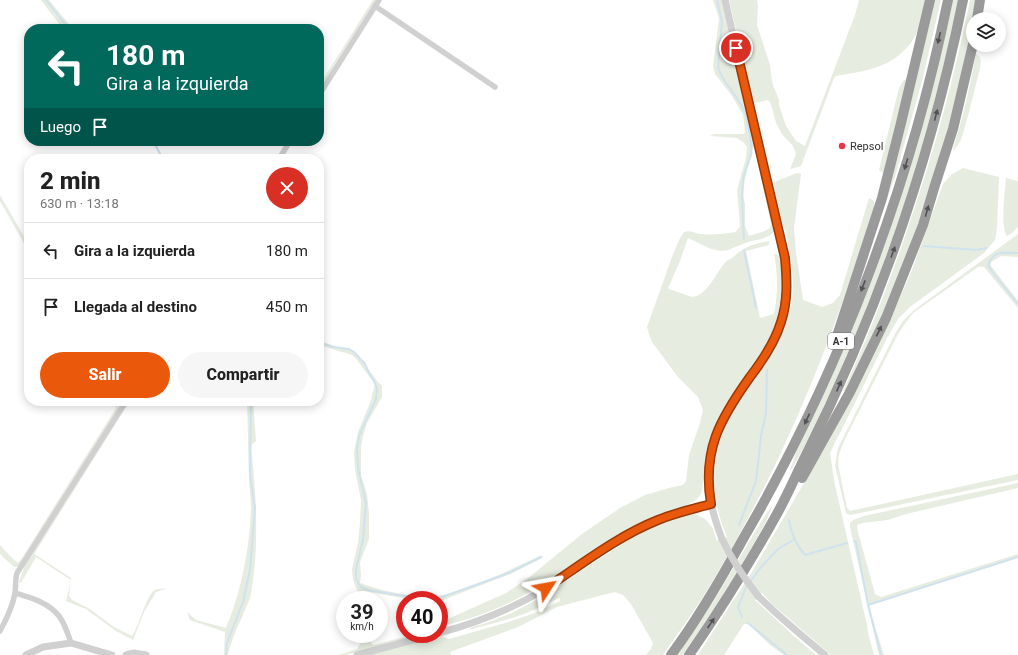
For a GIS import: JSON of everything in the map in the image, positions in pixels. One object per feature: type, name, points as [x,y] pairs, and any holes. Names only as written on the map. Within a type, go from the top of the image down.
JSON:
[{"type":"highway","points":[[814,403],[882,198],[930,0]]},
{"type":"highway","name":"A-1","points":[[671,655],[716,587],[765,503],[814,403],[839,346],[886,225],[911,148],[927,90],[948,0]]},
{"type":"highway","name":"A-1","points":[[689,655],[728,598],[778,511],[830,407],[849,363],[882,281],[926,152],[944,84],[963,0]]},
{"type":"highway","points":[[979,12],[980,0]]},
{"type":"highway","points":[[778,511],[801,480],[850,392],[886,318],[923,225],[934,185],[953,129],[971,52]]},
{"type":"street","points":[[324,87],[379,0]]},
{"type":"street","points":[[725,0],[783,251],[787,277],[787,289],[786,302],[774,341],[729,408],[713,444],[709,464],[708,482],[711,504],[722,539],[739,571],[758,596],[772,610],[825,655]]},
{"type":"street","points":[[375,6],[495,87]]},
{"type":"street","points":[[0,631],[7,618],[15,593],[17,573],[123,406]]},
{"type":"street","points":[[448,630],[506,610],[523,602],[642,527],[676,514],[711,504]]},
{"type":"street","points":[[15,593],[41,602],[53,610],[60,617],[71,643]]},
{"type":"street","points":[[26,655],[44,647],[71,643],[112,655]]},
{"type":"street","points":[[357,655],[402,643]]},
{"type":"street","points":[[126,655],[134,653],[146,655]]},
{"type":"shaded area","points":[[41,0],[49,0],[69,24],[59,24]]},
{"type":"shaded area","points":[[373,0],[376,0],[324,81],[324,78]]},
{"type":"shaded area","points":[[713,0],[722,0],[774,224],[774,232],[764,238],[723,251],[718,251],[688,238],[668,288],[692,297],[697,296],[711,284],[728,260],[749,246],[769,241],[769,245],[746,251],[760,318],[774,314],[777,284],[774,254],[778,255],[781,260],[782,281],[779,310],[773,330],[760,354],[729,399],[711,434],[705,458],[701,494],[688,505],[666,512],[636,525],[596,549],[557,576],[515,600],[476,616],[448,625],[448,619],[506,593],[527,579],[582,534],[620,508],[645,495],[683,485],[686,481],[689,455],[703,410],[698,397],[678,377],[652,342],[647,327],[672,257],[684,232],[690,231],[698,234],[727,233],[736,232],[740,226],[737,190],[746,158],[747,147],[737,138],[710,136],[714,134],[743,134],[745,132],[743,115],[732,96],[715,74],[713,66],[719,19]],"holes":[[[754,146],[771,224],[770,228],[765,231],[749,236],[745,226],[745,204],[743,195],[745,178]]]},
{"type":"shaded area","points":[[729,0],[757,0],[757,25],[770,65],[772,82],[779,100],[779,105],[786,126],[796,141],[805,146],[855,15],[859,0],[926,0],[920,27],[907,48],[899,55],[880,66],[836,76],[834,78],[801,166],[790,169],[796,154],[793,146],[782,134],[776,123],[771,104],[768,100],[755,103],[753,101]]},
{"type":"shaded area","points":[[934,0],[941,0],[922,81],[895,177],[875,232]]},
{"type":"shaded area","points":[[953,0],[959,0],[941,74],[907,196],[896,228],[861,322],[846,357],[810,435],[790,470],[797,450],[846,343],[946,33]]},
{"type":"shaded area","points":[[970,0],[976,0],[974,12],[967,12]]},
{"type":"shaded area","points":[[966,18],[966,52],[954,110],[934,183],[888,305],[846,391],[843,391],[881,302],[916,204],[943,116]]},
{"type":"shaded area","points":[[976,54],[979,56],[981,61],[980,68],[961,140],[954,150],[953,149],[966,102]]},
{"type":"shaded area","points":[[907,79],[896,127],[883,173],[879,170],[899,88],[904,80]]},
{"type":"shaded area","points":[[963,168],[999,177],[997,228],[995,240],[984,253],[910,307],[898,319],[887,338],[830,453],[835,485],[874,655],[831,655],[772,604],[762,593],[755,600],[816,655],[784,655],[770,645],[748,624],[744,624],[724,655],[698,655],[755,567],[829,440],[885,331],[912,270],[943,184],[951,175]]},
{"type":"shaded area","points":[[797,173],[801,174],[794,228],[803,300],[822,307],[833,303],[840,295],[869,198],[874,201],[872,217],[820,361],[766,483],[724,562],[696,607],[663,655],[646,655],[651,649],[653,643],[631,604],[623,595],[615,592],[557,607],[518,627],[450,652],[451,655],[364,655],[413,643],[448,643],[448,639],[535,613],[560,601],[560,598],[516,617],[468,630],[472,627],[512,613],[536,600],[627,541],[651,528],[685,516],[695,514],[705,519],[712,527],[717,541],[727,537],[717,506],[715,490],[714,474],[719,443],[733,412],[764,366],[783,330],[793,295],[793,275],[786,231],[776,206],[774,182]]},
{"type":"shaded area","points":[[1006,178],[1018,181],[1018,227],[1007,236],[1003,217]]},
{"type":"shaded area","points":[[0,195],[24,236],[24,243],[0,201]]},
{"type":"shaded area","points":[[1018,234],[1018,257],[1001,256],[991,262],[991,266],[1018,301],[1018,308],[984,267],[978,267],[913,313],[897,336],[843,443],[839,454],[838,464],[847,508],[850,511],[1018,474],[1018,480],[850,515],[846,513],[835,465],[838,448],[896,332],[903,321],[913,311]]},
{"type":"shaded area","points":[[324,343],[350,349],[358,355],[382,386],[382,397],[367,423],[361,447],[361,476],[367,494],[369,539],[360,562],[360,583],[387,591],[357,591],[353,580],[352,569],[358,543],[361,500],[355,470],[354,452],[358,432],[370,403],[375,384],[352,355],[324,347]]},
{"type":"shaded area","points":[[115,406],[119,406],[18,567],[14,567],[0,554],[0,545],[18,563],[116,408]]},
{"type":"shaded area","points":[[125,406],[127,406],[34,554],[71,578],[71,580],[36,557],[21,583],[19,582],[26,562]]},
{"type":"shaded area","points":[[247,406],[253,406],[256,441],[251,445],[256,502],[256,541],[253,579],[250,598],[234,635],[228,655],[224,655],[225,632],[190,620],[187,612],[196,620],[226,628],[236,600],[247,554],[251,504]]},
{"type":"shaded area","points":[[1018,483],[1018,488],[906,514],[888,520],[857,525],[875,594],[881,597],[1018,554],[1018,558],[869,605],[884,655],[879,655],[850,523],[853,520],[864,516]]},
{"type":"shaded area","points":[[771,507],[766,522],[722,597],[683,655],[677,655],[718,594]]},
{"type":"shaded area","points":[[543,556],[542,558],[510,574],[448,598],[448,593],[472,586]]},
{"type":"shaded area","points":[[71,582],[69,596],[72,600],[88,608],[114,627],[132,636],[152,593],[157,589],[168,588],[156,592],[144,612],[133,640],[116,631],[86,609],[66,601]]},
{"type":"shaded area","points":[[388,591],[396,593],[396,597],[388,595]]},
{"type":"shaded area","points":[[396,639],[396,642],[346,655],[338,655],[357,649],[360,643],[372,643],[373,645],[388,643],[388,641]]},
{"type":"waterway","points":[[46,0],[65,24]]},
{"type":"waterway","points":[[717,0],[722,22],[718,68],[724,80],[744,109],[751,141],[751,155],[744,174],[742,188],[744,239]]},
{"type":"waterway","points":[[156,146],[160,154]]},
{"type":"waterway","points":[[924,246],[977,250],[986,248]]},
{"type":"waterway","points":[[744,250],[756,308]]},
{"type":"waterway","points":[[1018,253],[997,254],[988,265],[1018,304]]},
{"type":"waterway","points":[[324,344],[333,347],[349,349],[354,352],[365,364],[377,389],[376,399],[359,436],[357,449],[358,468],[366,503],[363,540],[356,569],[356,579],[361,587],[368,590],[433,599],[509,573],[541,557]]},
{"type":"waterway","points":[[739,525],[756,481],[761,436],[766,413],[767,370]]},
{"type":"waterway","points":[[226,655],[227,643],[243,602],[250,570],[255,508],[250,475],[251,406]]},
{"type":"waterway","points":[[789,520],[794,539],[805,555],[847,543]]},
{"type":"waterway","points":[[742,617],[738,607],[746,587],[762,566],[778,549],[795,539]]},
{"type":"waterway","points":[[854,541],[856,542],[868,605],[881,655]]},
{"type":"waterway","points":[[868,605],[1018,557]]},
{"type":"waterway","points":[[748,623],[787,655]]},
{"type":"place","name":"Repsol","points":[[842,146]]},
{"type":"route","points":[[546,588],[624,537],[642,527],[658,520],[711,504],[708,482],[709,464],[713,444],[729,408],[774,341],[781,322],[786,302],[787,289],[785,258],[736,48]]}]
